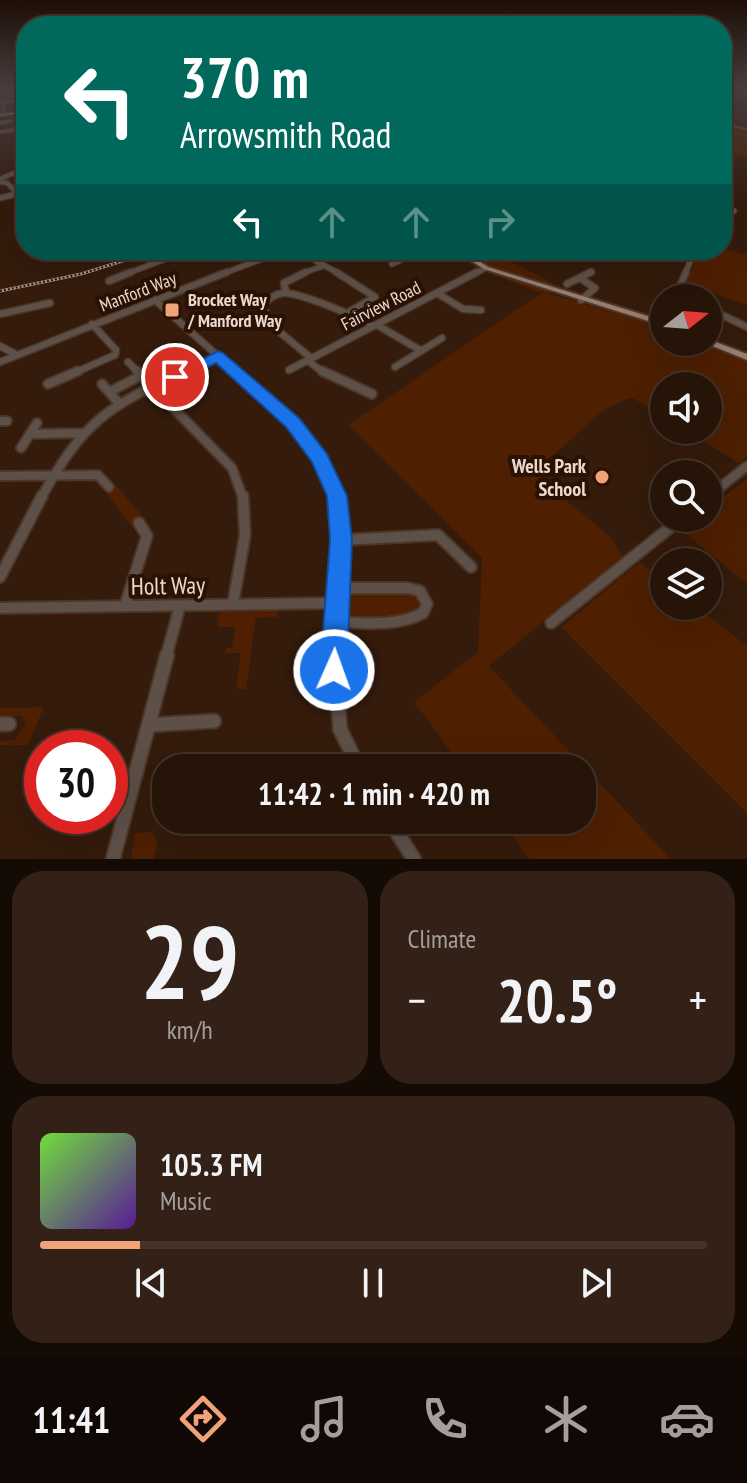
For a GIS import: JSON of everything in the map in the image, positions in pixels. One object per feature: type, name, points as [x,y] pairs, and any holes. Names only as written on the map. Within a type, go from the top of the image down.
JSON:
[{"type":"main road","points":[[473,260],[486,268],[650,320]]},
{"type":"main road","points":[[722,347],[747,357]]},
{"type":"street","points":[[109,281],[163,260]]},
{"type":"street","name":"Manford Way","points":[[0,362],[260,260]]},
{"type":"street","points":[[392,264],[401,260]]},
{"type":"street","points":[[683,284],[691,260]]},
{"type":"street","points":[[286,292],[284,283],[288,279],[320,264],[375,297],[349,312]]},
{"type":"street","name":"Fairview Road","points":[[289,370],[486,268]]},
{"type":"street","points":[[567,284],[592,272]]},
{"type":"street","points":[[580,278],[595,288],[581,300]]},
{"type":"street","points":[[372,394],[326,374],[281,336],[266,320],[262,306],[267,299],[286,292],[304,294],[332,310],[349,312],[420,350]]},
{"type":"street","points":[[437,293],[461,311],[481,310]]},
{"type":"street","points":[[155,300],[292,422],[321,459],[337,496],[341,540],[334,670],[340,729],[352,754]]},
{"type":"street","points":[[0,314],[32,310],[50,303]]},
{"type":"street","points":[[722,315],[747,327]]},
{"type":"street","points":[[48,384],[113,357],[116,350],[92,324]]},
{"type":"street","points":[[395,367],[442,338]]},
{"type":"street","points":[[0,346],[15,354]]},
{"type":"street","points":[[0,577],[56,475],[84,433],[105,413],[218,356]]},
{"type":"street","points":[[128,362],[232,468],[243,486],[246,533],[233,604]]},
{"type":"street","points":[[109,392],[142,375]]},
{"type":"street","points":[[102,384],[117,401]]},
{"type":"street","points":[[21,448],[37,423]]},
{"type":"street","points":[[30,434],[84,433]]},
{"type":"street","points":[[722,486],[747,466]]},
{"type":"street","points":[[0,476],[98,475],[109,487]]},
{"type":"street","points":[[125,606],[147,536],[139,523]]},
{"type":"street","points":[[551,623],[665,532]]},
{"type":"street","points":[[341,540],[438,535],[471,567]]},
{"type":"street","points":[[335,622],[415,620],[422,616],[427,605],[420,591],[408,588],[338,588]]},
{"type":"street","name":"Holt Way","points":[[0,608],[336,603]]},
{"type":"street","points":[[113,859],[180,606]]},
{"type":"street","points":[[149,725],[214,721]]},
{"type":"street","points":[[398,834],[414,859]]},
{"type":"shaded area","points":[[732,128],[747,128],[747,157],[732,154]]},
{"type":"shaded area","points":[[732,250],[747,255],[747,305],[722,296],[722,284],[685,283],[695,260],[732,260]]},
{"type":"shaded area","points":[[471,260],[504,260],[564,291],[546,293],[650,323],[650,356],[722,356],[722,350],[747,361],[747,456],[739,463],[708,444],[722,444],[722,372],[650,372],[650,408],[633,398],[619,402],[537,465],[542,481],[610,536],[623,557],[489,666],[572,754],[453,754],[414,702],[478,652],[482,558],[348,425],[541,293],[488,273]]},
{"type":"shaded area","points":[[747,479],[747,584],[722,564],[722,548],[703,548],[683,532],[722,532],[722,498]]},
{"type":"shaded area","points":[[115,484],[145,519],[132,527],[104,490]]},
{"type":"shaded area","points":[[640,562],[650,570],[650,620],[714,620],[747,646],[747,813],[561,627]]},
{"type":"shaded area","points":[[351,592],[417,594],[421,608],[410,617],[350,616]]},
{"type":"shaded area","points":[[278,610],[277,617],[256,618],[246,689],[236,689],[241,653],[226,653],[226,648],[232,648],[235,627],[217,627],[220,611]]},
{"type":"shaded area","points":[[44,707],[34,730],[24,730],[24,745],[0,745],[0,741],[15,740],[26,723],[21,716],[0,717],[0,708]]},
{"type":"shaded area","points":[[596,779],[671,859],[529,859],[511,834],[596,834]]},
{"type":"shaded area","points":[[135,833],[154,834],[158,843],[153,859],[131,859]]},
{"type":"railway","points":[[0,291],[81,274],[126,260]]},
{"type":"place","name":"Brocket Way / Manford Way","points":[[172,310]]},
{"type":"place","name":"Wells Park School","points":[[602,477]]},
{"type":"route","points":[[175,377],[218,356],[292,422],[321,459],[337,496],[341,540],[334,670]]}]
